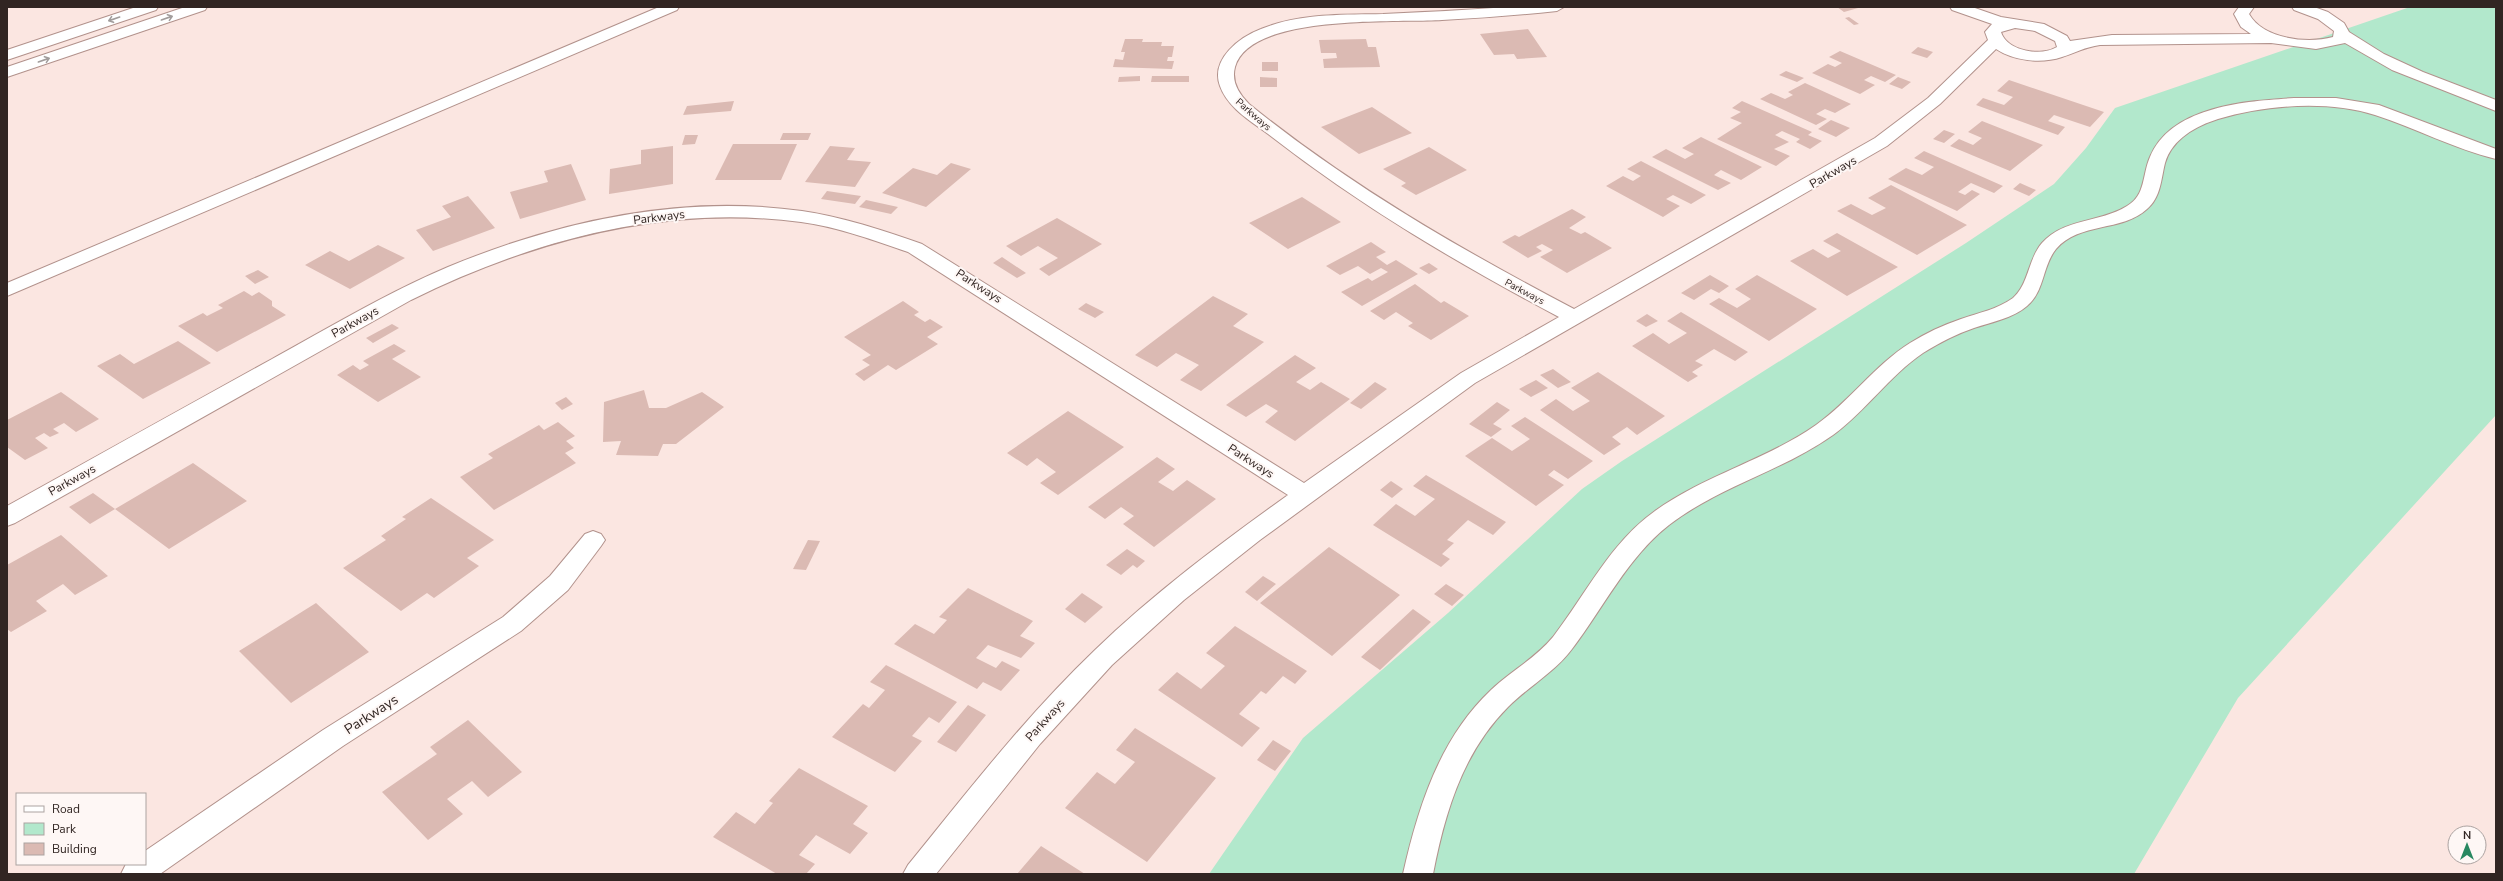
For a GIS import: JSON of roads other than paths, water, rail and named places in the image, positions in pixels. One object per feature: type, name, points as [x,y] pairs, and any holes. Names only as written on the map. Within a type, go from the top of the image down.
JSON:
[{"type":"street","points":[[7,55],[151,7]]},
{"type":"street","points":[[7,72],[200,7]]},
{"type":"street","points":[[7,290],[672,7]]},
{"type":"street","name":"Parkways","points":[[1557,7],[1436,16],[1328,20],[1284,26],[1255,38],[1238,50],[1226,70],[1226,80],[1229,90],[1246,108],[1295,147],[1351,188],[1430,238],[1575,318]]},
{"type":"street","points":[[2299,7],[2326,17],[2366,51],[2397,67],[2496,106]]},
{"type":"street","points":[[2319,46],[2336,42],[2339,29],[2339,7]]},
{"type":"street","points":[[1959,8],[1995,35],[2006,48],[2030,55],[2056,55],[2065,49],[2080,43],[2111,40],[2220,40],[2274,38],[2289,42],[2319,46],[2397,67]]},
{"type":"street","points":[[1959,8],[2012,24],[2030,25],[2047,30],[2111,40]]},
{"type":"street","points":[[2220,40],[2236,32],[2241,13],[2274,38]]},
{"type":"street","points":[[1995,35],[2012,24]]},
{"type":"street","points":[[2047,30],[2062,39],[2065,49]]},
{"type":"street","name":"Parkways","points":[[918,874],[1018,750],[1103,658],[1198,573],[1415,413],[1455,387],[1522,346],[1575,318],[1860,156],[1918,115],[1971,65],[1995,35]]},
{"type":"street","name":"Parkways","points":[[1971,65],[1996,58],[2030,55]]},
{"type":"street","points":[[1418,874],[1434,809],[1448,772],[1466,739],[1489,709],[1562,645],[1621,557],[1639,537],[1660,519],[1682,504],[1778,459],[1816,436],[1845,414],[1869,392],[1889,369],[1911,352],[1955,328],[2008,309],[2022,300],[2032,290],[2041,261],[2049,246],[2064,234],[2084,225],[2126,214],[2139,207],[2148,197],[2157,158],[2166,144],[2178,132],[2195,122],[2240,109],[2334,103],[2373,110],[2496,154]]},
{"type":"street","name":"Parkways","points":[[7,517],[355,322],[455,271],[502,253],[556,236],[609,224],[708,212],[801,216],[844,223],[883,234],[915,248],[1304,494]]},
{"type":"street","name":"Parkways","points":[[136,874],[333,738],[512,624],[559,583],[593,540]]}]
